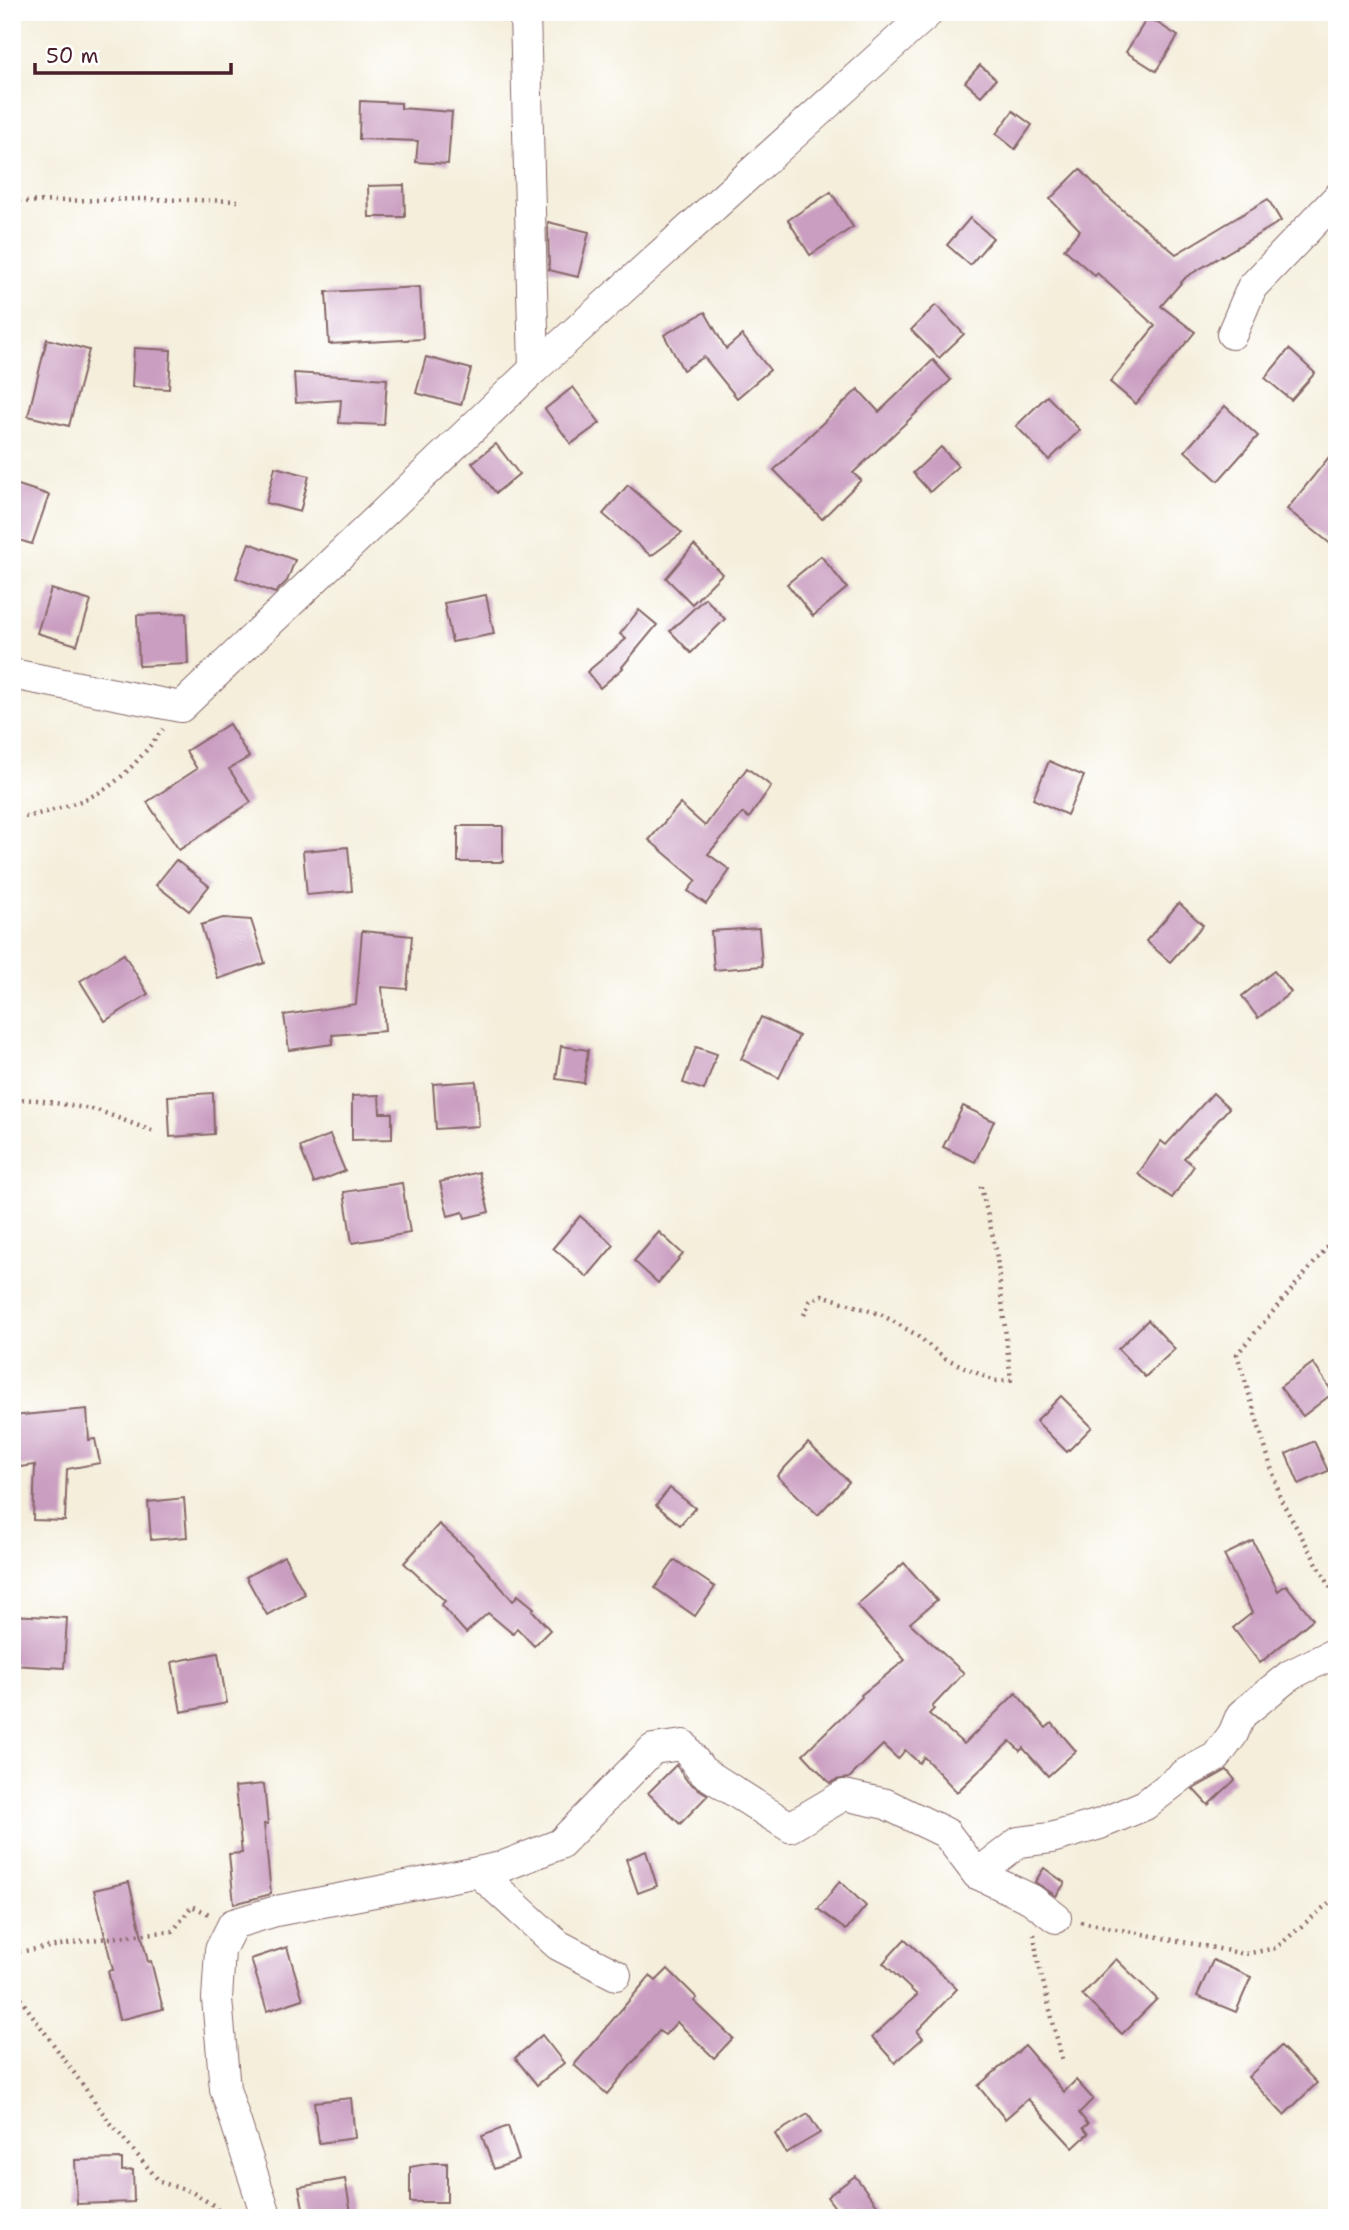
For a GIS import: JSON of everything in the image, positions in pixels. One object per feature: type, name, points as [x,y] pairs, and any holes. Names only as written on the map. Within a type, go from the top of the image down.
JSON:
[{"type":"street","points":[[525,12],[534,369]]},
{"type":"street","points":[[12,674],[181,707],[534,369],[929,12]]},
{"type":"street","points":[[1232,334],[1252,287],[1337,198]]},
{"type":"street","points":[[977,1874],[1019,1842],[1051,1838],[1100,1824],[1145,1805],[1186,1773],[1216,1757],[1233,1734],[1241,1715],[1290,1675],[1337,1652]]},
{"type":"street","points":[[267,2218],[225,2089],[217,1999],[220,1950],[233,1924],[276,1911],[501,1867],[560,1844],[653,1749],[683,1745],[702,1771],[790,1827],[844,1795],[886,1804],[946,1833],[977,1874],[1031,1899],[1056,1918]]},
{"type":"street","points":[[478,1872],[558,1945],[616,1975]]},
{"type":"path","points":[[12,202],[140,198],[243,201]]},
{"type":"path","points":[[25,817],[74,803],[110,786],[147,749],[181,707]]},
{"type":"path","points":[[15,1099],[97,1110],[152,1131]]},
{"type":"path","points":[[804,1315],[810,1301],[822,1295],[844,1301],[882,1315],[915,1334],[945,1358],[994,1381],[1011,1380],[996,1251],[980,1183]]},
{"type":"path","points":[[1337,1236],[1237,1354],[1281,1500],[1337,1599]]},
{"type":"path","points":[[1056,1918],[1245,1954],[1276,1948],[1337,1896]]},
{"type":"path","points":[[1031,1899],[1037,1956],[1063,2063]]},
{"type":"path","points":[[12,1953],[173,1931],[192,1906],[233,1924]]},
{"type":"path","points":[[12,1987],[108,2120],[160,2182],[192,2192],[216,2207],[222,2218]]},
{"type":"building","points":[[1148,17],[1178,36],[1156,71],[1126,52]]},
{"type":"building","points":[[980,65],[996,79],[981,96],[965,82]]},
{"type":"building","points":[[360,101],[401,103],[401,108],[452,112],[448,164],[416,162],[418,141],[359,139]]},
{"type":"building","points":[[1013,111],[1032,125],[1015,149],[996,134]]},
{"type":"building","points":[[1080,169],[1105,195],[1176,254],[1268,199],[1281,221],[1186,277],[1161,306],[1195,332],[1136,404],[1110,382],[1155,326],[1097,273],[1095,276],[1064,249],[1080,230],[1050,199]]},
{"type":"building","points":[[404,185],[405,217],[369,217],[368,186]]},
{"type":"building","points":[[831,192],[853,227],[810,255],[788,220]]},
{"type":"building","points":[[970,218],[993,238],[970,265],[947,245]]},
{"type":"building","points":[[548,222],[589,232],[578,277],[549,270]]},
{"type":"building","points":[[420,287],[423,339],[329,344],[326,292]]},
{"type":"building","points":[[936,305],[964,334],[939,358],[911,330]]},
{"type":"building","points":[[705,312],[726,349],[742,335],[770,370],[737,398],[704,357],[683,370],[664,335]]},
{"type":"building","points":[[47,339],[89,350],[69,426],[28,416]]},
{"type":"building","points":[[134,348],[171,350],[169,389],[132,387]]},
{"type":"building","points":[[1289,349],[1315,373],[1291,400],[1265,378]]},
{"type":"building","points":[[426,357],[471,369],[461,405],[416,393]]},
{"type":"building","points":[[933,360],[951,380],[853,473],[861,480],[822,519],[774,470],[858,389],[879,412]]},
{"type":"building","points":[[294,373],[387,379],[384,425],[339,423],[341,400],[296,403]]},
{"type":"building","points":[[573,387],[600,423],[571,444],[545,409]]},
{"type":"building","points":[[1047,396],[1080,430],[1049,460],[1016,426]]},
{"type":"building","points":[[1225,406],[1258,436],[1218,481],[1185,451]]},
{"type":"building","points":[[496,444],[519,474],[496,493],[472,463]]},
{"type":"building","points":[[941,447],[958,466],[930,492],[913,473]]},
{"type":"building","points":[[1337,447],[1337,549],[1287,509]]},
{"type":"building","points":[[275,467],[309,476],[300,512],[266,503]]},
{"type":"building","points":[[12,483],[49,495],[32,544],[12,538]]},
{"type":"building","points":[[628,485],[682,533],[651,556],[603,514]]},
{"type":"building","points":[[249,543],[295,560],[287,581],[275,593],[236,578]]},
{"type":"building","points":[[694,545],[722,574],[692,604],[666,578]]},
{"type":"building","points":[[821,556],[847,588],[813,616],[787,584]]},
{"type":"building","points":[[51,589],[91,601],[77,645],[37,633]]},
{"type":"building","points":[[486,595],[494,634],[452,642],[444,603]]},
{"type":"building","points":[[705,598],[725,619],[691,653],[670,631]]},
{"type":"building","points":[[639,610],[657,625],[623,668],[600,688],[587,672],[626,639],[620,634]]},
{"type":"building","points":[[186,613],[188,664],[139,666],[137,615]]},
{"type":"building","points":[[229,724],[249,757],[229,769],[251,802],[179,850],[147,802],[197,769],[186,751]]},
{"type":"building","points":[[1049,761],[1084,776],[1067,815],[1033,799]]},
{"type":"building","points":[[747,768],[771,786],[749,818],[743,813],[708,854],[730,870],[706,904],[688,891],[696,880],[649,840],[680,804],[705,826]]},
{"type":"building","points":[[458,826],[503,826],[503,862],[458,862]]},
{"type":"building","points":[[348,847],[352,891],[307,895],[303,851]]},
{"type":"building","points":[[176,860],[209,886],[189,911],[156,885]]},
{"type":"building","points":[[1179,903],[1203,925],[1170,962],[1146,941]]},
{"type":"building","points":[[223,918],[251,920],[265,963],[218,979],[201,925]]},
{"type":"building","points":[[759,928],[762,966],[714,970],[711,931]]},
{"type":"building","points":[[362,931],[412,936],[407,989],[382,987],[385,1031],[332,1035],[333,1044],[289,1050],[284,1015],[356,1004]]},
{"type":"building","points":[[124,954],[148,994],[105,1021],[80,981]]},
{"type":"building","points":[[1274,971],[1291,992],[1258,1018],[1242,996]]},
{"type":"building","points":[[761,1017],[799,1036],[779,1078],[741,1059]]},
{"type":"building","points":[[561,1046],[588,1050],[584,1083],[556,1079]]},
{"type":"building","points":[[696,1047],[717,1054],[704,1090],[683,1083]]},
{"type":"building","points":[[476,1081],[479,1126],[436,1129],[433,1084]]},
{"type":"building","points":[[213,1093],[214,1134],[170,1137],[168,1096]]},
{"type":"building","points":[[1213,1093],[1229,1108],[1184,1158],[1194,1166],[1172,1198],[1138,1174],[1161,1141],[1166,1145]]},
{"type":"building","points":[[379,1095],[380,1113],[392,1113],[392,1139],[352,1140],[352,1096]]},
{"type":"building","points":[[963,1106],[994,1121],[975,1162],[943,1147]]},
{"type":"building","points":[[330,1135],[345,1171],[314,1183],[300,1147]]},
{"type":"building","points":[[479,1172],[489,1212],[465,1218],[463,1212],[448,1216],[440,1182]]},
{"type":"building","points":[[402,1183],[410,1233],[352,1243],[344,1192]]},
{"type":"building","points":[[580,1216],[614,1245],[587,1277],[553,1248]]},
{"type":"building","points":[[659,1232],[683,1254],[658,1283],[634,1261]]},
{"type":"building","points":[[1148,1320],[1175,1349],[1145,1377],[1118,1349]]},
{"type":"building","points":[[1313,1363],[1333,1393],[1303,1416],[1280,1387]]},
{"type":"building","points":[[1061,1396],[1092,1427],[1067,1452],[1036,1421]]},
{"type":"building","points":[[87,1409],[89,1440],[95,1439],[100,1463],[67,1469],[65,1521],[33,1520],[35,1465],[12,1468],[12,1416]]},
{"type":"building","points":[[1314,1441],[1328,1471],[1299,1484],[1286,1454]]},
{"type":"building","points":[[808,1443],[849,1482],[818,1515],[777,1476]]},
{"type":"building","points":[[670,1488],[695,1508],[680,1525],[656,1505]]},
{"type":"building","points":[[184,1498],[187,1537],[151,1540],[148,1502]]},
{"type":"building","points":[[439,1524],[472,1554],[513,1601],[518,1595],[534,1608],[532,1610],[550,1630],[534,1646],[517,1628],[513,1634],[488,1613],[466,1633],[441,1605],[445,1601],[404,1563]]},
{"type":"building","points":[[1253,1541],[1278,1591],[1286,1585],[1313,1619],[1260,1663],[1233,1628],[1252,1613],[1224,1555]]},
{"type":"building","points":[[284,1556],[305,1594],[267,1615],[246,1577]]},
{"type":"building","points":[[675,1560],[715,1587],[695,1616],[655,1588]]},
{"type":"building","points":[[904,1563],[937,1600],[910,1623],[964,1673],[932,1707],[934,1709],[929,1714],[964,1744],[1016,1693],[1046,1728],[1052,1723],[1076,1751],[1048,1776],[1023,1748],[1020,1751],[1010,1741],[957,1792],[924,1757],[919,1763],[905,1750],[898,1759],[883,1745],[849,1778],[830,1783],[803,1754],[862,1697],[861,1695],[905,1660],[857,1605]]},
{"type":"building","points":[[12,1615],[67,1618],[64,1668],[12,1665]]},
{"type":"building","points":[[218,1653],[227,1703],[181,1712],[172,1662]]},
{"type":"building","points":[[676,1765],[688,1782],[708,1795],[680,1824],[648,1793]]},
{"type":"building","points":[[1227,1770],[1235,1780],[1208,1805],[1193,1789]]},
{"type":"building","points":[[264,1784],[268,1824],[264,1824],[271,1894],[234,1904],[229,1854],[242,1853],[235,1787]]},
{"type":"building","points":[[646,1851],[657,1886],[638,1893],[626,1859]]},
{"type":"building","points":[[1044,1868],[1065,1883],[1056,1896],[1035,1882]]},
{"type":"building","points":[[840,1881],[866,1906],[846,1930],[818,1909]]},
{"type":"building","points":[[129,1882],[148,1962],[151,1961],[163,2009],[119,2020],[108,1971],[113,1970],[94,1890]]},
{"type":"building","points":[[905,1939],[957,1989],[917,2031],[923,2038],[895,2063],[872,2037],[917,1995],[883,1963]]},
{"type":"building","points":[[287,1947],[303,1999],[267,2011],[251,1959]]},
{"type":"building","points":[[1116,1959],[1157,1999],[1122,2034],[1082,1995]]},
{"type":"building","points":[[1213,1960],[1251,1977],[1236,2012],[1197,1996]]},
{"type":"building","points":[[668,1969],[697,1998],[694,2001],[733,2038],[714,2058],[677,2022],[665,2035],[659,2031],[607,2094],[574,2065],[650,1976],[656,1981]]},
{"type":"building","points":[[542,2035],[564,2063],[537,2085],[515,2058]]},
{"type":"building","points":[[1025,2046],[1064,2092],[1076,2080],[1093,2099],[1079,2113],[1088,2124],[1083,2128],[1088,2134],[1073,2148],[1028,2099],[1005,2119],[978,2086]]},
{"type":"building","points":[[1281,2046],[1317,2083],[1284,2115],[1248,2077]]},
{"type":"building","points":[[351,2098],[355,2138],[319,2143],[314,2102]]},
{"type":"building","points":[[808,2114],[820,2133],[786,2153],[775,2134]]},
{"type":"building","points":[[508,2126],[519,2160],[494,2169],[482,2136]]},
{"type":"building","points":[[122,2159],[122,2171],[133,2170],[134,2202],[77,2204],[75,2160]]},
{"type":"building","points":[[447,2163],[447,2202],[410,2202],[410,2167]]},
{"type":"building","points":[[855,2176],[887,2218],[843,2218],[827,2197]]},
{"type":"building","points":[[345,2179],[352,2218],[305,2218],[299,2187]]}]
